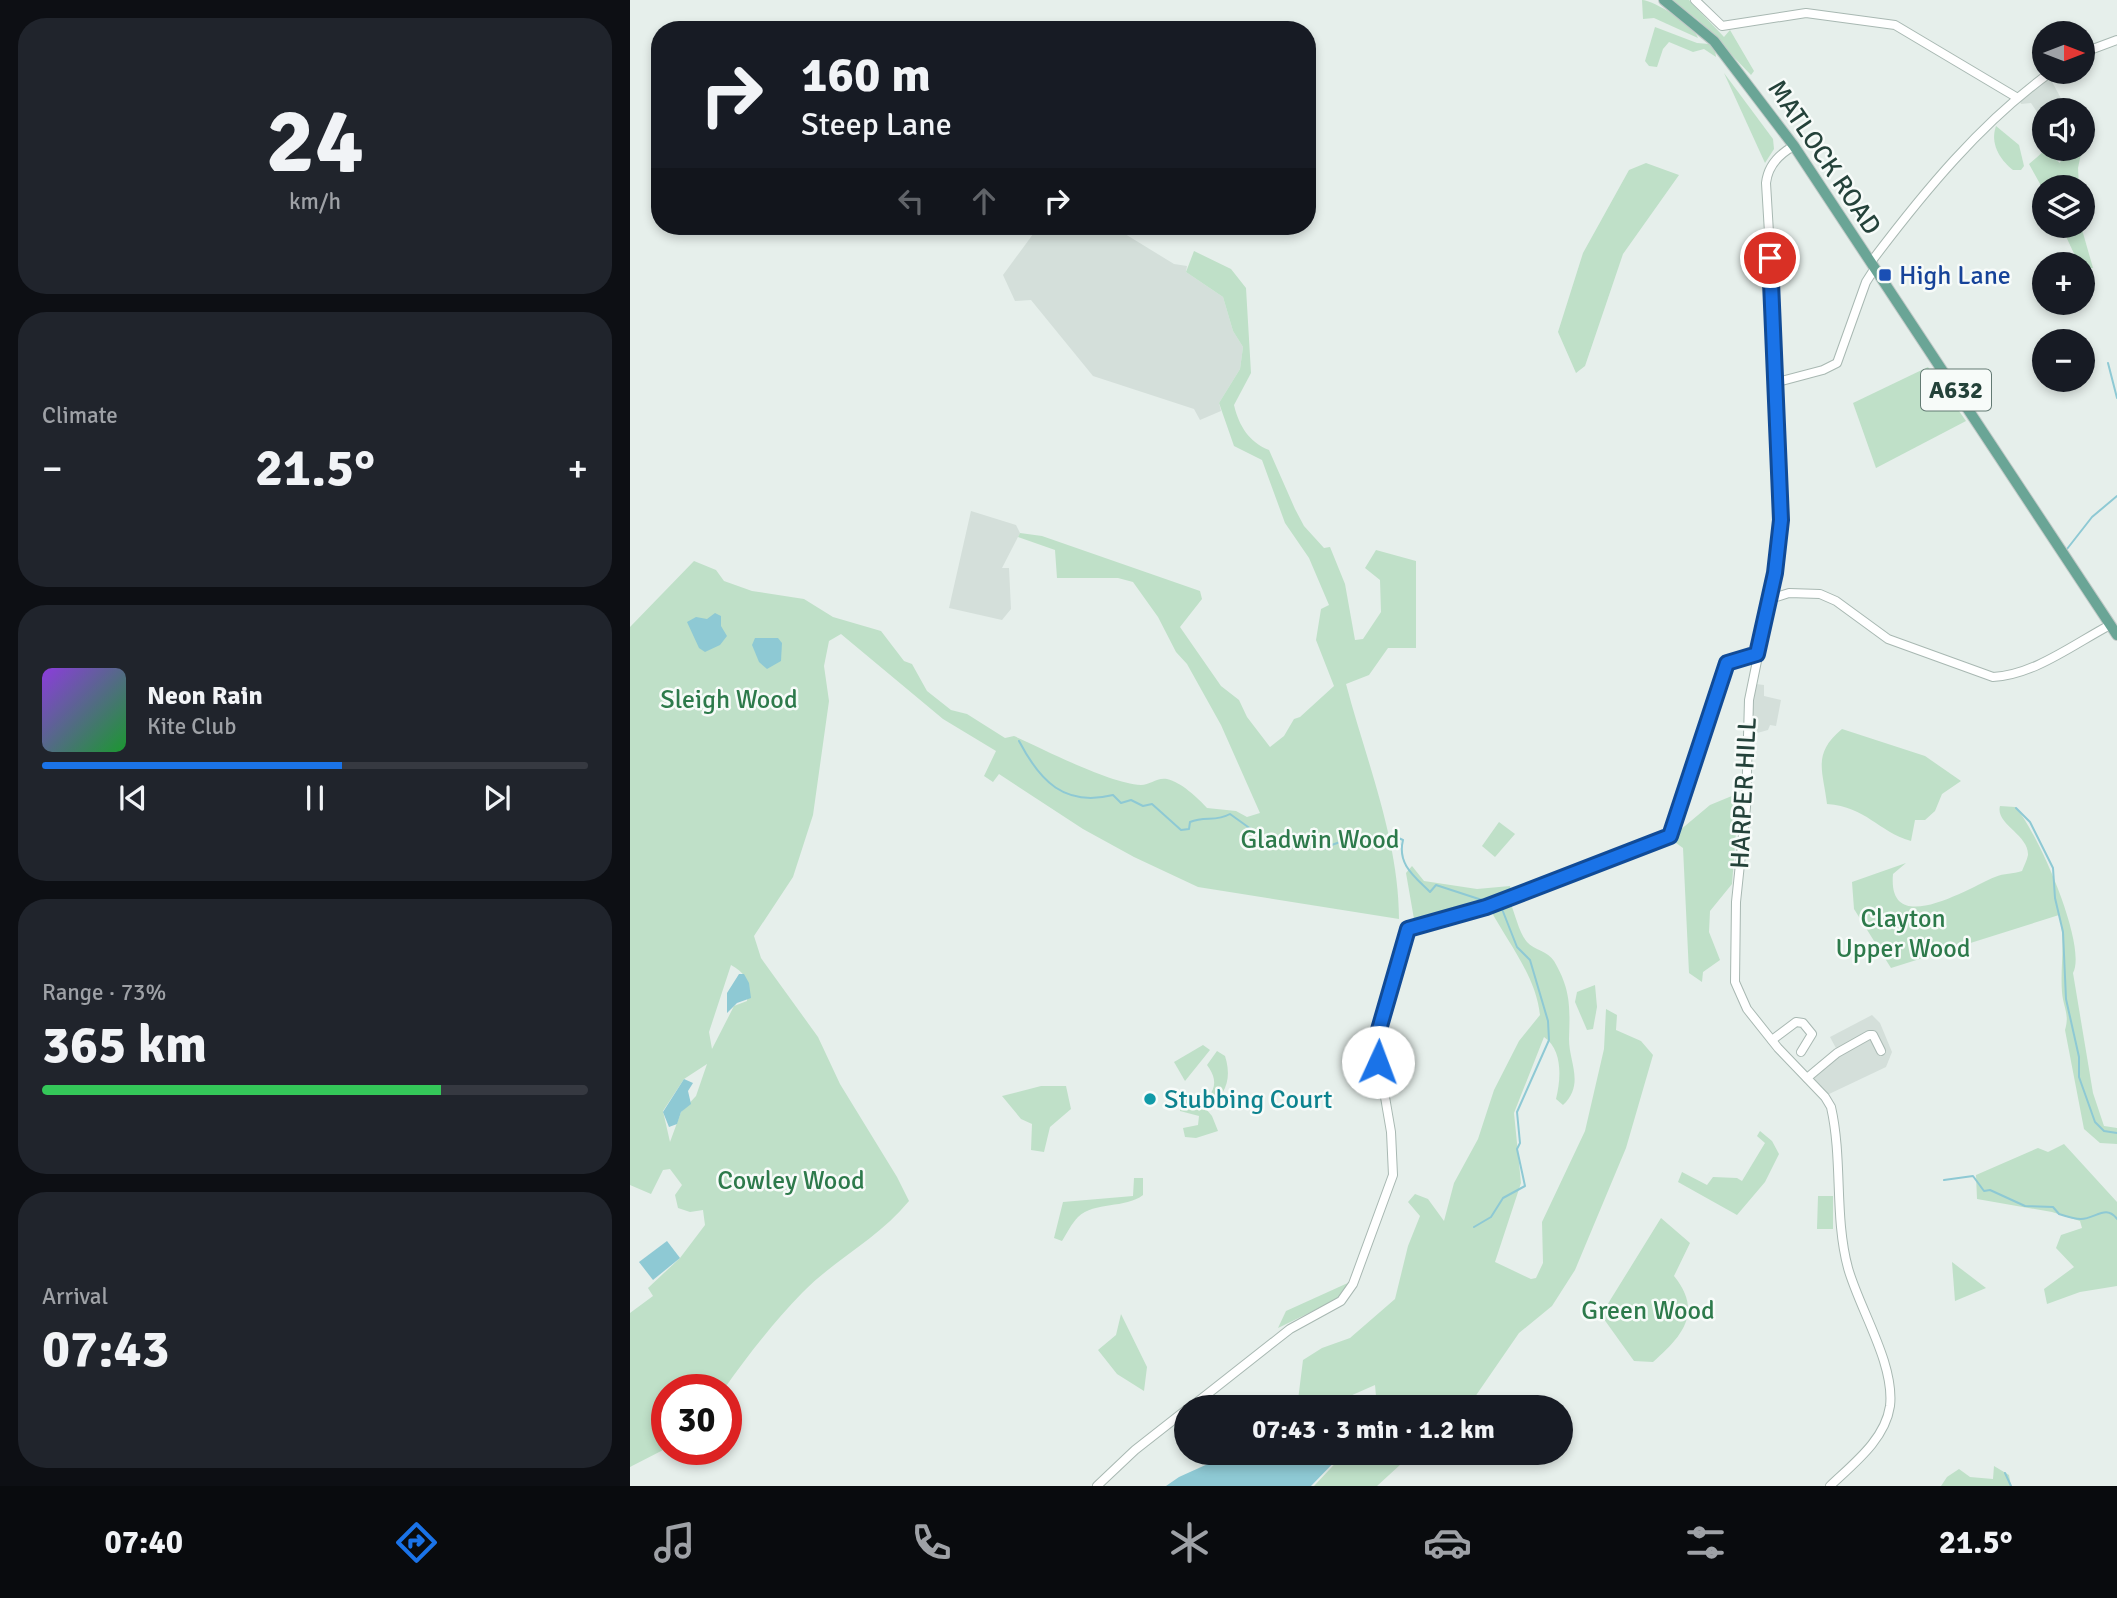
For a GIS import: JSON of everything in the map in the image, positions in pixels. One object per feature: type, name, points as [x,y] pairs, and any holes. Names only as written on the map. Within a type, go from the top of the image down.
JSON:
[{"type":"main road","name":"MATLOCK ROAD","points":[[1664,0],[1714,41],[1794,146],[2117,635]]},
{"type":"street","points":[[1695,0],[1722,26],[1806,13],[1895,25],[2016,97]]},
{"type":"street","points":[[2095,48],[2117,40]]},
{"type":"street","points":[[1777,382],[1824,370],[1837,363],[1873,265],[1937,180],[2016,97],[2034,84]]},
{"type":"street","name":"HARPER HILL","points":[[1794,146],[1775,160],[1767,171],[1766,183],[1777,382],[1781,520],[1770,599],[1749,700],[1746,807],[1736,902],[1735,982],[1747,1009],[1831,1107],[1841,1185],[1844,1253],[1885,1370],[1890,1402],[1888,1414],[1864,1454],[1830,1486]]},
{"type":"street","points":[[1770,599],[1789,593],[1820,594],[1836,601],[1888,639],[1993,677],[2009,676],[2029,668],[2110,625]]},
{"type":"street","points":[[1207,1395],[1290,1329],[1341,1301],[1353,1284],[1393,1175],[1391,1132],[1378,1062],[1378,1033],[1408,929],[1486,907],[1670,836],[1727,663],[1757,654]]},
{"type":"street","points":[[1772,1040],[1796,1022],[1803,1023],[1812,1034],[1801,1052]]},
{"type":"street","points":[[1807,1078],[1837,1053],[1869,1035],[1873,1035],[1881,1051]]},
{"type":"street","points":[[1097,1486],[1135,1450],[1174,1420]]},
{"type":"shaded area","points":[[2040,84],[2053,84],[2061,98],[2032,98],[2032,104],[2021,104],[2020,101]]},
{"type":"shaded area","points":[[1032,235],[1127,235],[1174,264],[1187,266],[1186,272],[1223,297],[1233,331],[1243,347],[1240,369],[1219,403],[1221,411],[1200,420],[1194,409],[1093,376],[1031,300],[1015,301],[1003,275]]},
{"type":"shaded area","points":[[971,511],[1016,525],[1020,533],[1002,568],[1009,568],[1011,609],[1002,620],[949,608]]},
{"type":"shaded area","points":[[1756,684],[1764,685],[1764,696],[1781,700],[1776,726],[1770,725],[1768,730],[1750,735]]},
{"type":"shaded area","points":[[1872,1015],[1880,1023],[1892,1052],[1886,1067],[1827,1095],[1809,1072],[1837,1050],[1830,1037]]},
{"type":"green space","points":[[1642,0],[1673,14],[1698,38],[1654,18],[1643,19]]},
{"type":"green space","points":[[1671,0],[1689,0],[1724,37],[1730,30],[1754,71],[1751,75],[1698,20]]},
{"type":"green space","points":[[1655,27],[1697,43],[1709,44],[1715,50],[1716,57],[1704,49],[1693,52],[1669,42],[1663,49],[1657,67],[1649,66],[1645,61]]},
{"type":"green space","points":[[1724,73],[1773,139],[1774,149],[1765,163]]},
{"type":"green space","points":[[1996,126],[2019,145],[2024,166],[2021,170],[2013,170],[2000,156],[1994,138]]},
{"type":"green space","points":[[2032,161],[2079,161],[2078,175],[2035,175],[2029,164]]},
{"type":"green space","points":[[1646,163],[1679,175],[1623,254],[1585,366],[1576,373],[1558,332],[1583,253],[1629,170]]},
{"type":"green space","points":[[2067,238],[2084,238],[2088,252],[2073,252]]},
{"type":"green space","points":[[1194,251],[1231,269],[1246,288],[1251,373],[1234,405],[1236,413],[1250,438],[1269,450],[1304,526],[1324,548],[1330,547],[1345,584],[1355,640],[1363,639],[1381,612],[1380,580],[1365,568],[1376,550],[1416,561],[1416,648],[1388,648],[1369,675],[1346,684],[1388,830],[1398,889],[1399,919],[1198,887],[1134,857],[1083,829],[999,774],[993,782],[984,776],[996,751],[943,719],[841,634],[829,641],[824,666],[829,701],[813,815],[793,877],[754,936],[761,958],[818,1037],[840,1084],[909,1201],[884,1226],[828,1269],[802,1293],[761,1339],[735,1374],[651,1374],[651,1456],[630,1467],[630,1313],[653,1296],[648,1288],[680,1258],[705,1225],[703,1210],[690,1212],[678,1208],[675,1195],[682,1185],[670,1169],[663,1170],[651,1194],[630,1185],[630,627],[694,561],[716,570],[724,581],[752,591],[804,599],[833,617],[881,631],[904,661],[912,664],[927,691],[951,710],[967,714],[1005,738],[1014,736],[1095,772],[1127,783],[1141,785],[1167,779],[1178,783],[1207,808],[1236,811],[1247,817],[1260,813],[1221,725],[1187,664],[1176,652],[1158,617],[1133,582],[1118,578],[1057,578],[1055,550],[1018,537],[1020,533],[1042,536],[1200,591],[1202,599],[1180,627],[1221,686],[1239,700],[1247,717],[1270,747],[1284,736],[1294,719],[1300,717],[1334,686],[1316,640],[1321,609],[1329,605],[1309,558],[1285,523],[1262,460],[1234,446],[1219,403],[1240,369],[1243,347],[1233,331],[1223,297],[1186,272]],"holes":[[[731,965],[741,972],[748,989],[747,1001],[734,1006],[712,1049],[709,1032]],[[707,1064],[696,1096],[681,1112],[670,1142],[663,1111],[684,1079]]]},
{"type":"green space","points":[[1928,367],[1966,421],[1876,468],[1853,403]]},
{"type":"green space","points":[[1842,729],[1925,756],[1961,781],[1942,794],[1935,811],[1925,820],[1915,820],[1911,841],[1899,837],[1862,814],[1827,804],[1822,772],[1823,755],[1826,746]]},
{"type":"green space","points":[[1739,793],[1732,884],[1710,911],[1709,932],[1720,960],[1703,972],[1702,982],[1689,973],[1683,848],[1672,840],[1673,836],[1710,805]]},
{"type":"green space","name":"Clayton Upper Wood","points":[[2000,806],[2015,807],[2024,819],[2047,862],[2067,914],[2076,959],[2073,973],[2093,1093],[2104,1126],[2117,1128],[2117,1144],[2100,1143],[2084,1129],[2065,1030],[2067,1019],[2062,992],[2062,934],[2059,915],[1891,968],[1854,909],[1852,882],[1906,863],[1893,874],[1895,893],[1903,904],[1916,907],[1950,898],[1998,876],[2022,871],[2028,855],[2027,848],[2002,818]]},
{"type":"green space","points":[[1499,822],[1515,834],[1495,857],[1482,846]]},
{"type":"green space","points":[[1412,866],[1424,881],[1477,889],[1510,886],[1512,893],[1414,919],[1406,873]]},
{"type":"green space","points":[[1510,902],[1524,938],[1551,958],[1560,971],[1568,999],[1569,1039],[1575,1081],[1570,1097],[1563,1105],[1556,1099],[1559,1065],[1555,1049],[1544,1037],[1514,1113],[1521,1183],[1495,1262],[1531,1279],[1536,1278],[1543,1263],[1542,1222],[1585,1131],[1604,1049],[1606,1009],[1617,1015],[1616,1030],[1641,1041],[1653,1055],[1626,1148],[1575,1270],[1552,1306],[1519,1333],[1476,1395],[1376,1395],[1375,1385],[1352,1395],[1299,1395],[1303,1360],[1322,1348],[1350,1338],[1395,1299],[1408,1246],[1420,1216],[1408,1202],[1415,1194],[1428,1199],[1444,1221],[1454,1183],[1478,1139],[1494,1090],[1519,1041],[1540,1015],[1527,973],[1490,909]]},
{"type":"green space","points":[[1595,985],[1597,1007],[1593,1029],[1587,1030],[1575,1002],[1577,992]]},
{"type":"green space","points":[[1203,1045],[1210,1050],[1185,1081],[1174,1062]]},
{"type":"green space","points":[[1217,1051],[1225,1056],[1228,1067],[1227,1083],[1219,1098],[1211,1093],[1214,1079],[1207,1065]]},
{"type":"green space","points":[[1041,1086],[1066,1086],[1071,1109],[1050,1127],[1044,1152],[1031,1150],[1032,1124],[1021,1119],[1002,1096]]},
{"type":"green space","points":[[1188,1095],[1195,1096],[1212,1116],[1218,1131],[1196,1138],[1185,1137],[1183,1128],[1198,1125],[1199,1116],[1180,1111],[1180,1105]]},
{"type":"green space","points":[[1760,1131],[1772,1141],[1779,1154],[1765,1182],[1737,1215],[1678,1182],[1682,1172],[1707,1185],[1713,1177],[1737,1178],[1742,1181],[1765,1143],[1757,1136]]},
{"type":"green space","points":[[2064,1144],[2117,1202],[2117,1286],[2080,1292],[2047,1304],[2044,1289],[2074,1267],[2056,1248],[2061,1235],[2082,1228],[2080,1221],[2052,1212],[1977,1199],[1976,1175],[2038,1148],[2048,1152]]},
{"type":"green space","points":[[1134,1178],[1143,1178],[1143,1195],[1128,1202],[1085,1212],[1076,1219],[1062,1241],[1054,1238],[1063,1202],[1133,1196]]},
{"type":"green space","points":[[1818,1196],[1833,1196],[1833,1229],[1817,1229]]},
{"type":"green space","name":"Green Wood","points":[[1661,1218],[1690,1243],[1674,1276],[1683,1289],[1688,1313],[1680,1334],[1653,1362],[1634,1361],[1601,1315]]},
{"type":"green space","points":[[1952,1262],[1986,1288],[1955,1301]]},
{"type":"green space","points":[[1350,1282],[1342,1297],[1278,1328],[1286,1311]]},
{"type":"green space","points":[[1121,1314],[1147,1367],[1144,1391],[1117,1374],[1098,1350],[1116,1335]]},
{"type":"green space","points":[[1334,1465],[1400,1465],[1377,1486],[1314,1486]]},
{"type":"green space","points":[[1994,1466],[2009,1475],[2011,1486],[1941,1486],[1947,1477],[1959,1469],[1970,1477],[1993,1479]]},
{"type":"water","points":[[715,613],[721,616],[721,626],[727,636],[720,645],[705,652],[699,648],[687,622],[696,617],[707,619]]},
{"type":"water","points":[[755,638],[778,638],[782,643],[781,661],[767,669],[759,662],[752,645]]},
{"type":"water","points":[[739,974],[744,974],[749,983],[751,998],[737,1003],[727,1013],[727,993]]},
{"type":"water","points":[[684,1079],[693,1083],[688,1091],[691,1104],[681,1112],[677,1124],[669,1127],[663,1112]]},
{"type":"water","points":[[667,1241],[680,1258],[653,1280],[639,1262]]},
{"type":"water","points":[[1206,1465],[1331,1465],[1311,1486],[1166,1486]]},
{"type":"waterway","points":[[2108,363],[2117,398]]},
{"type":"waterway","points":[[2067,549],[2092,517],[2117,496]]},
{"type":"waterway","points":[[1019,741],[1045,779],[1067,794],[1096,798],[1113,795],[1121,803],[1131,800],[1143,806],[1152,804],[1181,830],[1189,829],[1190,822],[1230,814],[1262,837],[1285,838],[1294,847],[1301,847],[1308,840],[1320,849],[1346,840],[1352,843],[1394,836],[1403,840],[1402,856],[1408,869],[1430,892],[1436,885],[1488,902]]},
{"type":"waterway","points":[[2016,808],[2030,822],[2053,868],[2055,898],[2063,932],[2066,999],[2079,1057],[2079,1077],[2095,1122],[2104,1131],[2117,1133]]},
{"type":"waterway","points":[[1474,1227],[1491,1217],[1503,1198],[1525,1186],[1517,1149],[1520,1143],[1517,1112],[1549,1040],[1548,1021],[1530,960],[1517,947],[1502,909],[1496,906]]},
{"type":"waterway","points":[[1944,1180],[1973,1176],[1984,1191],[1990,1190],[2025,1206],[2053,1207],[2059,1214],[2081,1219],[2104,1212],[2117,1219]]},
{"type":"waterway","points":[[2005,1473],[2011,1486]]},
{"type":"place","name":"High Lane","points":[[1885,275]]},
{"type":"place","name":"Stubbing Court","points":[[1150,1099]]},
{"type":"route","points":[[1378,1062],[1378,1033],[1408,929],[1486,907],[1670,836],[1727,663],[1757,654],[1775,573],[1781,520],[1781,489],[1770,258]]},
{"type":"park label","name":"Sleigh Wood","points":[[729,699]]},
{"type":"park label","name":"Gladwin Wood","points":[[1320,839]]},
{"type":"park label","name":"Cowley Wood","points":[[791,1180]]}]
